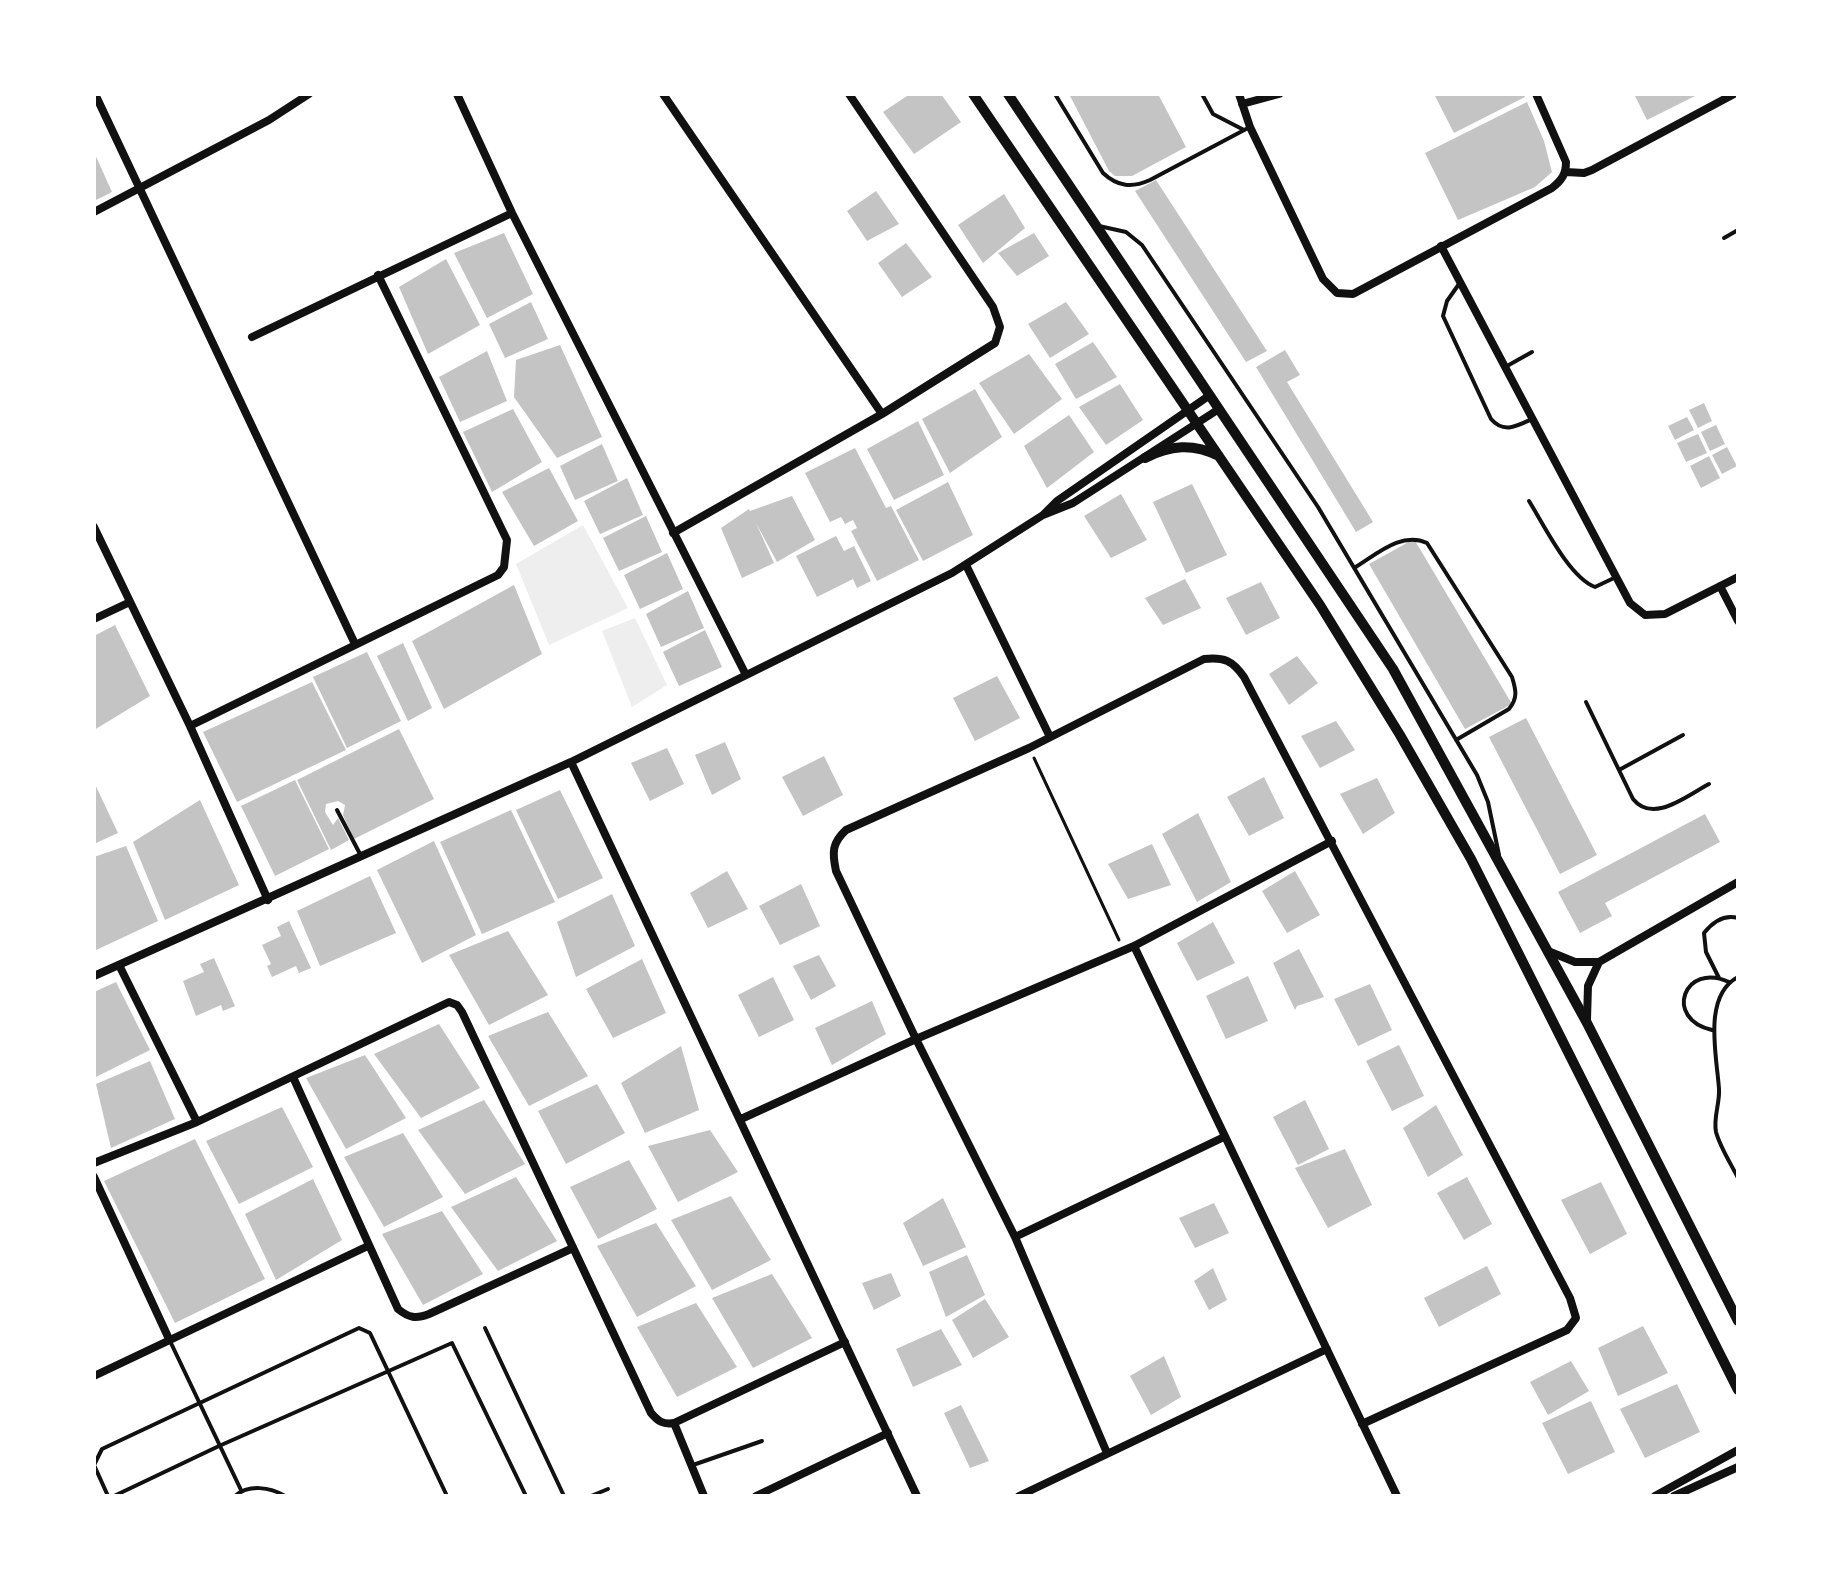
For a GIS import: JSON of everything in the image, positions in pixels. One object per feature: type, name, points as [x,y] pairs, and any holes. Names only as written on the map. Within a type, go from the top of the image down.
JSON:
[{"type":"street","points":[[95,94],[355,644]]},
{"type":"street","points":[[94,212],[269,120],[309,94]]},
{"type":"street","points":[[457,94],[512,213],[746,675]]},
{"type":"street","points":[[663,94],[882,414]]},
{"type":"street","points":[[673,533],[882,414],[995,343],[1000,327],[993,307],[849,94]]},
{"type":"street","points":[[973,94],[1328,618],[1400,735],[1471,859],[1734,1374],[1738,1390]]},
{"type":"street","points":[[1279,94],[1240,99],[1247,129],[1323,279],[1337,293],[1353,294],[1561,181],[1566,172],[1562,151],[1536,94]]},
{"type":"street","points":[[1566,172],[1592,170],[1734,94]]},
{"type":"street","points":[[1008,95],[1393,669],[1587,1023],[1738,1321]]},
{"type":"street","points":[[252,337],[512,213]]},
{"type":"street","points":[[1441,246],[1630,603],[1645,615],[1665,614],[1738,577]]},
{"type":"street","points":[[190,726],[498,575],[504,567],[507,540],[378,275]]},
{"type":"street","points":[[94,976],[571,762],[966,565],[1043,515],[1057,501],[1210,395]]},
{"type":"street","points":[[1043,515],[1064,509],[1219,409]]},
{"type":"street","points":[[1145,458],[1179,446],[1201,449],[1220,457]]},
{"type":"street","points":[[94,527],[190,726],[268,900]]},
{"type":"street","points":[[966,565],[1050,737]]},
{"type":"street","points":[[1720,586],[1738,621]]},
{"type":"street","points":[[94,619],[130,602]]},
{"type":"street","points":[[1107,1453],[1015,1237],[916,1039],[836,871],[832,853],[836,839],[846,830],[1029,748],[1204,659],[1221,657],[1234,662],[1244,677],[1570,1298],[1576,1318],[1567,1330],[1362,1424]]},
{"type":"street","points":[[571,762],[917,1496]]},
{"type":"street","points":[[741,1119],[916,1039],[1124,951],[1332,841]]},
{"type":"street","points":[[1548,951],[1575,962],[1599,962],[1738,882]]},
{"type":"street","points":[[1134,946],[1397,1496]]},
{"type":"street","points":[[1587,1023],[1588,986],[1599,962]]},
{"type":"street","points":[[119,965],[197,1122]]},
{"type":"street","points":[[94,1163],[197,1122],[449,1002],[457,1005],[651,1413],[658,1421],[674,1423],[845,1342]]},
{"type":"street","points":[[293,1077],[398,1309],[407,1316],[418,1318],[573,1248]]},
{"type":"street","points":[[1015,1237],[1224,1137]]},
{"type":"street","points":[[94,1177],[169,1339]]},
{"type":"street","points":[[94,1376],[368,1246]]},
{"type":"street","points":[[1019,1496],[1327,1349]]},
{"type":"street","points":[[674,1423],[704,1496]]},
{"type":"street","points":[[756,1496],[888,1433]]},
{"type":"street","points":[[1655,1496],[1738,1450]]},
{"type":"street","points":[[1674,1496],[1738,1467]]},
{"type":"lane","points":[[1055,94],[1103,173],[1112,182],[1125,186],[1150,180],[1247,129]]},
{"type":"lane","points":[[1202,94],[1213,114],[1247,129]]},
{"type":"lane","points":[[1097,226],[1126,232],[1142,245],[1318,507],[1477,775],[1488,802],[1500,861]]},
{"type":"lane","points":[[1724,238],[1738,230]]},
{"type":"lane","points":[[1460,283],[1447,301],[1443,316],[1491,419],[1506,429],[1532,419]]},
{"type":"lane","points":[[1505,367],[1532,352]]},
{"type":"lane","points":[[1529,501],[1587,584],[1595,587],[1616,577]]},
{"type":"lane","points":[[1354,568],[1400,541],[1410,538],[1427,543],[1512,677],[1517,691],[1509,709],[1456,740]]},
{"type":"lane","points":[[1586,702],[1640,808],[1650,811],[1662,809],[1709,784]]},
{"type":"lane","points":[[1619,770],[1683,735]]},
{"type":"lane","points":[[337,810],[361,856]]},
{"type":"lane","points":[[1719,978],[1706,952],[1704,933],[1722,919],[1738,918]]},
{"type":"lane","points":[[1713,1031],[1692,1022],[1683,1002],[1685,990],[1695,981],[1710,976],[1729,982]]},
{"type":"lane","points":[[1738,977],[1729,982],[1718,1006],[1713,1031],[1719,1086],[1716,1133],[1738,1178]]},
{"type":"lane","points":[[108,1496],[94,1465],[102,1449],[359,1328],[370,1333],[447,1496]]},
{"type":"lane","points":[[485,1328],[564,1496]]},
{"type":"lane","points":[[169,1339],[241,1490]]},
{"type":"lane","points":[[114,1496],[449,1343],[455,1345],[526,1496]]},
{"type":"lane","points":[[691,1466],[762,1441]]},
{"type":"lane","points":[[235,1496],[241,1490],[258,1487],[285,1496]]},
{"type":"lane","points":[[591,1496],[608,1489]]},
{"type":"path","points":[[1029,748],[1124,951]]},
{"type":"shaded area","points":[[583,525],[628,608],[549,645],[516,564]]},
{"type":"shaded area","points":[[635,618],[667,685],[632,707],[602,631]]},
{"type":"building","points":[[910,94],[941,94],[961,122],[914,154],[883,112]]},
{"type":"building","points":[[1069,94],[1158,94],[1186,147],[1132,176],[1115,176],[1109,171]]},
{"type":"building","points":[[1434,94],[1524,94],[1525,97],[1454,133]]},
{"type":"building","points":[[1634,94],[1699,94],[1647,120]]},
{"type":"building","points":[[1527,102],[1544,141],[1552,172],[1535,187],[1458,220],[1425,153]]},
{"type":"building","points":[[94,152],[112,192],[94,201]]},
{"type":"building","points":[[1156,180],[1267,351],[1246,362],[1135,191]]},
{"type":"building","points":[[876,191],[899,224],[867,241],[847,211]]},
{"type":"building","points":[[1004,194],[1025,228],[983,263],[958,225]]},
{"type":"building","points":[[504,233],[533,294],[487,318],[454,253]]},
{"type":"building","points":[[1034,233],[1049,256],[1017,276],[998,253]]},
{"type":"building","points":[[906,243],[932,277],[902,297],[878,263]]},
{"type":"building","points":[[446,259],[480,325],[428,354],[399,287]]},
{"type":"building","points":[[531,302],[548,339],[505,358],[489,324]]},
{"type":"building","points":[[1066,302],[1089,334],[1050,358],[1028,324]]},
{"type":"building","points":[[1093,342],[1117,377],[1076,399],[1055,364]]},
{"type":"building","points":[[560,345],[602,437],[557,458],[514,397],[516,360]]},
{"type":"building","points":[[1285,350],[1300,375],[1287,382],[1373,522],[1356,532],[1256,367]]},
{"type":"building","points":[[487,351],[507,401],[460,422],[439,377]]},
{"type":"building","points":[[1029,354],[1062,399],[1014,434],[979,383]]},
{"type":"building","points":[[1120,384],[1143,420],[1106,445],[1079,407]]},
{"type":"building","points":[[975,389],[1002,437],[950,473],[922,419]]},
{"type":"building","points":[[1704,403],[1712,421],[1698,428],[1689,410]]},
{"type":"building","points":[[513,409],[542,462],[492,492],[463,432]]},
{"type":"building","points":[[1069,415],[1094,452],[1047,488],[1024,446]]},
{"type":"building","points":[[1687,417],[1694,430],[1675,440],[1668,426]]},
{"type":"building","points":[[918,421],[944,475],[894,500],[867,449]]},
{"type":"building","points":[[1716,425],[1725,444],[1710,451],[1701,432]]},
{"type":"building","points":[[1698,434],[1707,453],[1686,462],[1677,443]]},
{"type":"building","points":[[602,444],[618,481],[575,500],[560,466]]},
{"type":"building","points":[[1727,447],[1737,466],[1722,474],[1712,455]]},
{"type":"building","points":[[855,448],[886,508],[891,506],[919,560],[877,581],[851,531],[857,528],[853,520],[845,524],[841,517],[830,522],[805,473]]},
{"type":"building","points":[[1709,456],[1720,478],[1701,488],[1690,466]]},
{"type":"building","points":[[549,468],[578,521],[534,546],[502,492]]},
{"type":"building","points":[[627,478],[643,515],[600,534],[584,501]]},
{"type":"building","points":[[948,482],[973,535],[923,561],[896,510]]},
{"type":"building","points":[[1192,484],[1227,555],[1186,573],[1153,502]]},
{"type":"building","points":[[1121,494],[1147,540],[1111,558],[1084,516]]},
{"type":"building","points":[[792,496],[815,540],[777,562],[756,523],[774,563],[742,578],[721,528],[749,509]]},
{"type":"building","points":[[646,516],[662,552],[619,571],[603,538]]},
{"type":"building","points":[[836,536],[844,551],[854,546],[871,581],[857,588],[853,579],[817,597],[796,556]]},
{"type":"building","points":[[1414,539],[1512,704],[1465,729],[1369,564]]},
{"type":"building","points":[[667,553],[683,589],[640,609],[624,575]]},
{"type":"building","points":[[1185,579],[1201,608],[1163,625],[1145,598]]},
{"type":"building","points":[[1261,582],[1280,618],[1246,635],[1226,598]]},
{"type":"building","points":[[514,585],[542,654],[444,709],[412,641]]},
{"type":"building","points":[[688,591],[704,628],[661,647],[646,614]]},
{"type":"building","points":[[115,625],[150,696],[94,730],[94,636]]},
{"type":"building","points":[[705,630],[722,667],[679,686],[663,652]]},
{"type":"building","points":[[403,643],[432,708],[408,721],[377,656]]},
{"type":"building","points":[[367,652],[401,721],[347,748],[313,677]]},
{"type":"building","points":[[1297,656],[1318,683],[1289,705],[1269,674]]},
{"type":"building","points":[[997,676],[1020,718],[975,741],[953,698]]},
{"type":"building","points":[[312,682],[346,750],[237,802],[203,732]]},
{"type":"building","points":[[1526,718],[1597,855],[1560,874],[1489,737]]},
{"type":"building","points":[[1336,721],[1355,750],[1320,768],[1301,736]]},
{"type":"building","points":[[399,729],[434,799],[354,839],[343,815],[345,805],[338,801],[326,804],[325,812],[333,825],[338,818],[349,840],[331,850],[297,780]]},
{"type":"building","points":[[725,742],[741,779],[712,795],[695,755]]},
{"type":"building","points":[[667,748],[684,784],[650,801],[631,763]]},
{"type":"building","points":[[824,756],[843,795],[803,816],[782,777]]},
{"type":"building","points":[[1264,777],[1284,818],[1249,836],[1227,797]]},
{"type":"building","points":[[1377,778],[1395,813],[1363,834],[1340,794]]},
{"type":"building","points":[[295,780],[329,849],[275,876],[241,806]]},
{"type":"building","points":[[94,782],[118,833],[94,844]]},
{"type":"building","points":[[560,790],[603,878],[558,899],[516,810]]},
{"type":"building","points":[[200,800],[239,885],[165,920],[133,842]]},
{"type":"building","points":[[511,810],[555,902],[482,934],[440,842]]},
{"type":"building","points":[[1198,813],[1231,882],[1197,902],[1162,834]]},
{"type":"building","points":[[1705,814],[1720,842],[1605,903],[1612,916],[1580,933],[1558,892]]},
{"type":"building","points":[[434,841],[476,935],[422,963],[377,870]]},
{"type":"building","points":[[1152,844],[1171,885],[1128,899],[1108,864]]},
{"type":"building","points":[[126,846],[158,921],[94,951],[94,857]]},
{"type":"building","points":[[727,871],[748,909],[708,928],[690,893]]},
{"type":"building","points":[[1295,871],[1320,915],[1287,933],[1262,891]]},
{"type":"building","points":[[370,876],[396,933],[320,966],[297,911]]},
{"type":"building","points":[[801,884],[820,926],[780,945],[759,906]]},
{"type":"building","points":[[612,894],[635,946],[576,977],[557,922]]},
{"type":"building","points":[[289,921],[311,968],[299,973],[296,966],[272,977],[267,966],[271,964],[262,945],[281,936],[277,927]]},
{"type":"building","points":[[1213,922],[1235,963],[1197,981],[1177,943]]},
{"type":"building","points":[[508,931],[548,995],[489,1025],[449,955]]},
{"type":"building","points":[[1299,949],[1324,997],[1297,1006],[1295,1010],[1273,963]]},
{"type":"building","points":[[819,955],[836,986],[811,1000],[793,966]]},
{"type":"building","points":[[214,958],[235,1006],[223,1011],[221,1005],[196,1016],[183,981],[204,972],[200,964]]},
{"type":"building","points":[[642,959],[666,1013],[613,1038],[586,989]]},
{"type":"building","points":[[1248,976],[1268,1021],[1226,1039],[1206,996]]},
{"type":"building","points":[[773,977],[794,1020],[759,1037],[738,995]]},
{"type":"building","points":[[116,982],[150,1050],[96,1077],[94,992]]},
{"type":"building","points":[[1370,984],[1392,1030],[1358,1046],[1334,999]]},
{"type":"building","points":[[872,1001],[886,1034],[832,1065],[815,1028]]},
{"type":"building","points":[[548,1012],[588,1076],[529,1106],[488,1036]]},
{"type":"building","points":[[439,1024],[480,1088],[421,1118],[374,1054]]},
{"type":"building","points":[[1399,1045],[1424,1096],[1392,1111],[1366,1061]]},
{"type":"building","points":[[681,1046],[699,1110],[645,1133],[621,1083]]},
{"type":"building","points":[[365,1055],[406,1118],[346,1149],[306,1078]]},
{"type":"building","points":[[150,1061],[175,1119],[111,1148],[96,1084]]},
{"type":"building","points":[[597,1084],[625,1133],[566,1164],[538,1111]]},
{"type":"building","points":[[484,1100],[525,1164],[465,1194],[418,1130]]},
{"type":"building","points":[[1305,1100],[1329,1149],[1298,1165],[1273,1117]]},
{"type":"building","points":[[1436,1105],[1463,1155],[1428,1177],[1403,1128]]},
{"type":"building","points":[[282,1107],[313,1167],[239,1204],[206,1141]]},
{"type":"building","points":[[710,1130],[738,1172],[678,1202],[648,1146]]},
{"type":"building","points":[[403,1133],[443,1197],[384,1227],[344,1157]]},
{"type":"building","points":[[195,1139],[265,1279],[175,1323],[104,1181]]},
{"type":"building","points":[[1345,1149],[1372,1205],[1328,1228],[1295,1168]]},
{"type":"building","points":[[629,1160],[657,1209],[598,1239],[570,1187]]},
{"type":"building","points":[[516,1177],[557,1241],[498,1271],[451,1207]]},
{"type":"building","points":[[1467,1177],[1492,1224],[1464,1240],[1437,1193]]},
{"type":"building","points":[[313,1179],[342,1240],[276,1280],[245,1214]]},
{"type":"building","points":[[1601,1182],[1627,1234],[1590,1254],[1561,1200]]},
{"type":"building","points":[[731,1196],[771,1260],[712,1290],[671,1220]]},
{"type":"building","points":[[943,1198],[966,1247],[923,1266],[903,1223]]},
{"type":"building","points":[[1214,1203],[1229,1233],[1195,1248],[1179,1218]]},
{"type":"building","points":[[442,1211],[483,1274],[423,1305],[382,1234]]},
{"type":"building","points":[[656,1223],[696,1286],[637,1317],[597,1246]]},
{"type":"building","points":[[967,1255],[985,1295],[946,1317],[929,1272]]},
{"type":"building","points":[[1487,1266],[1501,1294],[1439,1327],[1424,1298]]},
{"type":"building","points":[[1213,1268],[1227,1300],[1209,1310],[1194,1281]]},
{"type":"building","points":[[891,1273],[901,1296],[874,1310],[862,1283]]},
{"type":"building","points":[[772,1274],[812,1338],[753,1368],[712,1298]]},
{"type":"building","points":[[985,1299],[1009,1337],[973,1358],[952,1320]]},
{"type":"building","points":[[696,1303],[737,1367],[677,1397],[637,1327]]},
{"type":"building","points":[[1643,1326],[1668,1373],[1618,1396],[1598,1348]]},
{"type":"building","points":[[941,1329],[962,1365],[913,1387],[896,1349]]},
{"type":"building","points":[[1164,1356],[1181,1397],[1151,1415],[1130,1376]]},
{"type":"building","points":[[1571,1361],[1589,1391],[1548,1415],[1530,1382]]},
{"type":"building","points":[[1677,1384],[1700,1432],[1645,1458],[1620,1409]]},
{"type":"building","points":[[1591,1401],[1615,1452],[1568,1474],[1542,1423]]},
{"type":"building","points":[[961,1405],[989,1461],[970,1468],[944,1413]]}]
